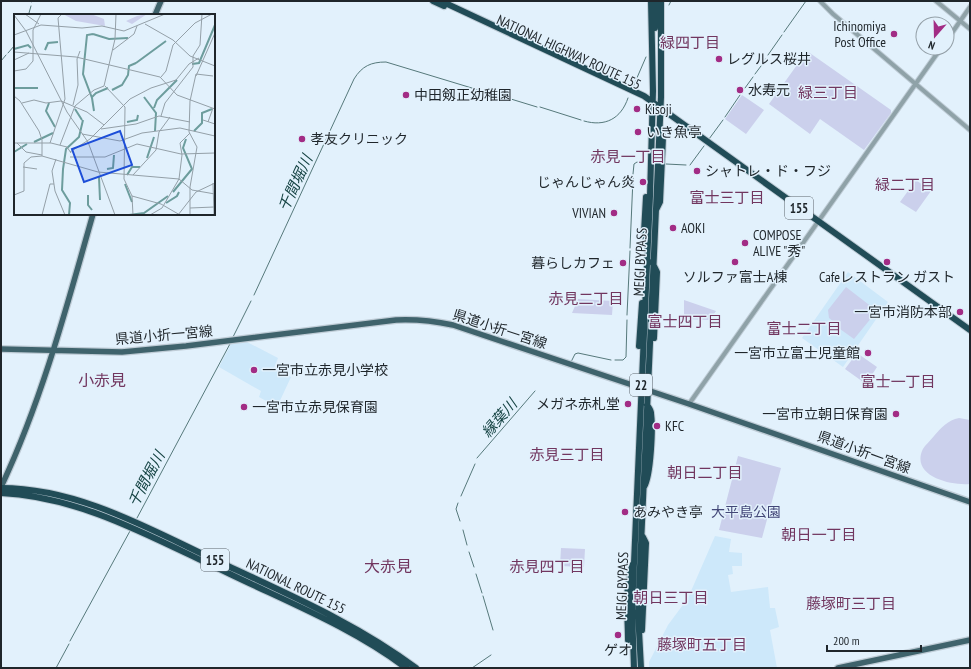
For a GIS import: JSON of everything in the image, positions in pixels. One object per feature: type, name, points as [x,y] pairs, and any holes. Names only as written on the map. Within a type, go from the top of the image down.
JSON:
[{"type":"highway","name":"NATIONAL HIGHWAY ROUTE 155","points":[[433,1],[653,103]]},
{"type":"highway","name":"NATIONAL HIGHWAY ROUTE 155","points":[[441,1],[644,96],[970,330]]},
{"type":"highway","name":"MEIGI BYPASS","points":[[634,668],[632,608],[636,514],[633,506],[634,457],[635,435],[639,420],[641,388],[650,196],[653,103],[651,1]]},
{"type":"highway","points":[[652,39],[655,28],[655,1]]},
{"type":"highway","name":"MEIGI BYPASS","points":[[641,668],[639,645],[639,577],[650,351],[650,303],[660,108],[661,1]]},
{"type":"highway","name":"22","points":[[655,213],[660,202],[662,137],[658,125]]},
{"type":"highway","name":"22","points":[[648,245],[644,232],[648,158],[651,150]]},
{"type":"highway","points":[[657,160],[661,170]]},
{"type":"highway","points":[[646,190],[650,196]]},
{"type":"highway","name":"22","points":[[650,351],[654,342],[657,272],[652,262]]},
{"type":"highway","name":"22","points":[[641,379],[638,372],[640,325],[642,297],[646,290]]},
{"type":"highway","points":[[650,303],[655,311]]},
{"type":"highway","points":[[640,325],[644,332]]},
{"type":"highway","name":"22","points":[[643,489],[648,478],[651,411],[647,405]]},
{"type":"highway","points":[[644,464],[648,473]]},
{"type":"highway","name":"NATIONAL ROUTE 155","points":[[1,488],[28,490],[64,496],[95,506],[137,523],[343,621],[416,668]]},
{"type":"highway","name":"NATIONAL ROUTE 155","points":[[1,493],[34,496],[62,502],[93,511],[119,522],[341,627],[406,668]]},
{"type":"highway","name":"22","points":[[639,645],[642,635],[646,543],[642,535]]},
{"type":"highway","name":"22","points":[[631,668],[628,601],[630,571],[635,560]]},
{"type":"highway","points":[[639,577],[643,585]]},
{"type":"highway","points":[[628,601],[632,608]]},
{"type":"main road","points":[[155,14],[161,1]]},
{"type":"main road","points":[[1,488],[25,434],[52,351],[93,215]]},
{"type":"main road","name":"県道小折一宮線","points":[[1,349],[122,352],[396,320],[430,320],[453,325],[689,404],[970,502]]},
{"type":"main road","points":[[838,668],[970,640]]},
{"type":"street","points":[[820,1],[833,14],[970,130]]},
{"type":"street","points":[[936,1],[970,29]]},
{"type":"street","points":[[955,29],[970,8]]},
{"type":"street","points":[[689,404],[935,56]]},
{"type":"shaded area","points":[[848,272],[888,302],[843,367],[802,338]]},
{"type":"shaded area","points":[[247,342],[278,358],[274,368],[291,377],[277,407],[259,397],[261,391],[219,367],[231,344]]},
{"type":"shaded area","points":[[715,536],[731,539],[729,552],[742,553],[742,566],[732,566],[733,574],[728,575],[731,592],[768,587],[770,608],[775,608],[779,627],[770,630],[777,668],[649,668],[649,662],[668,625],[688,598]]},
{"type":"green space","points":[[807,51],[891,110],[891,113],[864,150],[820,119],[810,134],[769,104]]},
{"type":"green space","points":[[742,95],[764,110],[746,134],[725,119]]},
{"type":"green space","points":[[916,180],[931,191],[916,212],[900,202]]},
{"type":"green space","points":[[846,287],[877,311],[854,339],[833,324],[834,322],[829,318],[828,310]]},
{"type":"green space","points":[[578,299],[613,301],[612,315],[572,313]]},
{"type":"green space","points":[[684,300],[716,311],[710,320],[684,319]]},
{"type":"green space","points":[[857,353],[877,367],[866,384],[845,369]]},
{"type":"green space","points":[[959,418],[970,420],[970,484],[954,483],[936,478],[928,473],[920,460],[923,449],[939,430],[948,422]]},
{"type":"green space","name":"大平島公園","points":[[738,456],[781,468],[762,538],[719,530]]},
{"type":"green space","points":[[561,548],[585,549],[584,567],[560,566]]},
{"type":"waterway","name":"千間堀川","points":[[669,5],[671,1]]},
{"type":"waterway","name":"縁葉川","points":[[784,32],[806,1]]},
{"type":"waterway","points":[[29,13],[31,6]]},
{"type":"waterway","name":"縁葉川","points":[[768,55],[782,35]]},
{"type":"waterway","points":[[8,53],[14,46]]},
{"type":"waterway","points":[[1,61],[6,55]]},
{"type":"waterway","name":"千間堀川","points":[[633,87],[646,57]]},
{"type":"waterway","name":"千間堀川","points":[[254,295],[354,79],[360,71],[371,64],[386,62],[485,92]]},
{"type":"waterway","name":"縁葉川","points":[[755,74],[761,66]]},
{"type":"waterway","name":"縁葉川","points":[[745,88],[753,77]]},
{"type":"waterway","name":"千間堀川","points":[[488,92],[537,107]]},
{"type":"waterway","name":"縁葉川","points":[[725,117],[740,95]]},
{"type":"waterway","name":"千間堀川","points":[[584,121],[599,123],[611,120],[621,111],[628,98]]},
{"type":"waterway","name":"千間堀川","points":[[540,107],[581,120]]},
{"type":"waterway","name":"縁葉川","points":[[709,139],[723,120]]},
{"type":"waterway","name":"縁葉川","points":[[690,165],[704,146]]},
{"type":"waterway","name":"縁葉川","points":[[633,174],[634,164],[637,162],[644,162]]},
{"type":"waterway","name":"縁葉川","points":[[666,164],[686,165]]},
{"type":"waterway","name":"縁葉川","points":[[630,248],[633,178]]},
{"type":"waterway","name":"縁葉川","points":[[627,315],[630,251]]},
{"type":"waterway","name":"千間堀川","points":[[233,337],[251,301]]},
{"type":"waterway","name":"縁葉川","points":[[615,360],[623,360],[626,357],[627,320]]},
{"type":"waterway","name":"千間堀川","points":[[137,518],[231,342]]},
{"type":"waterway","name":"縁葉川","points":[[571,362],[575,354],[578,353],[611,360]]},
{"type":"waterway","name":"縁葉川","points":[[477,458],[535,391]]},
{"type":"waterway","name":"縁葉川","points":[[461,496],[475,464]]},
{"type":"waterway","name":"縁葉川","points":[[458,503],[456,509],[460,521]]},
{"type":"waterway","name":"縁葉川","points":[[463,530],[467,545]]},
{"type":"waterway","name":"千間堀川","points":[[70,641],[130,531]]},
{"type":"waterway","name":"縁葉川","points":[[469,552],[474,567]]},
{"type":"waterway","name":"縁葉川","points":[[476,574],[482,593]]},
{"type":"waterway","name":"縁葉川","points":[[483,596],[493,630]]},
{"type":"waterway","name":"千間堀川","points":[[56,668],[69,644]]},
{"type":"waterway","name":"縁葉川","points":[[472,668],[491,655]]},
{"type":"place","name":"Ichinomiya Post Office","points":[[894,34]]},
{"type":"place","name":"レグルス桜井","points":[[719,59]]},
{"type":"place","name":"水寿元","points":[[740,90]]},
{"type":"place","name":"中田剱正幼稚園","points":[[406,95]]},
{"type":"place","name":"Kisoji","points":[[637,109]]},
{"type":"place","name":"いき魚亭","points":[[638,132]]},
{"type":"place","name":"孝友クリニック","points":[[302,139]]},
{"type":"place","name":"シャトレ・ド・フジ","points":[[697,171]]},
{"type":"place","name":"じゃんじゃん炎","points":[[643,182]]},
{"type":"place","name":"VIVIAN","points":[[614,213]]},
{"type":"place","name":"AOKI","points":[[673,228]]},
{"type":"place","name":"COMPOSE ALIVE \"秀\"","points":[[745,243]]},
{"type":"place","name":"ソルファ富士A棟","points":[[735,262]]},
{"type":"place","name":"Cafeレストラン ガスト","points":[[887,262]]},
{"type":"place","name":"暮らしカフェ","points":[[623,263]]},
{"type":"place","name":"一宮市消防本部","points":[[960,312]]},
{"type":"place","name":"一宮市立富士児童館","points":[[868,353]]},
{"type":"place","name":"一宮市立赤見小学校","points":[[254,370]]},
{"type":"place","name":"メガネ赤札堂","points":[[628,404]]},
{"type":"place","name":"一宮市立赤見保育園","points":[[244,407]]},
{"type":"place","name":"一宮市立朝日保育園","points":[[896,414]]},
{"type":"place","name":"KFC","points":[[657,426]]},
{"type":"place","name":"あみやき亭","points":[[625,512]]},
{"type":"place","name":"ゲオ","points":[[618,635]]},
{"type":"district","name":"緑四丁目","points":[[690,42]]},
{"type":"district","name":"緑三丁目","points":[[828,92]]},
{"type":"district","name":"赤見一丁目","points":[[628,156]]},
{"type":"district","name":"緑二丁目","points":[[905,184]]},
{"type":"district","name":"富士三丁目","points":[[727,197]]},
{"type":"district","name":"赤見二丁目","points":[[586,298]]},
{"type":"district","name":"富士四丁目","points":[[685,321]]},
{"type":"district","name":"富士二丁目","points":[[804,328]]},
{"type":"district","name":"小赤見","points":[[102,380]]},
{"type":"district","name":"富士一丁目","points":[[898,381]]},
{"type":"district","name":"赤見三丁目","points":[[567,454]]},
{"type":"district","name":"朝日二丁目","points":[[705,472]]},
{"type":"district","name":"朝日一丁目","points":[[819,534]]},
{"type":"district","name":"大赤見","points":[[388,566]]},
{"type":"district","name":"赤見四丁目","points":[[547,566]]},
{"type":"district","name":"朝日三丁目","points":[[671,597]]},
{"type":"district","name":"藤塚町三丁目","points":[[851,603]]},
{"type":"district","name":"藤塚町五丁目","points":[[702,644]]}]
